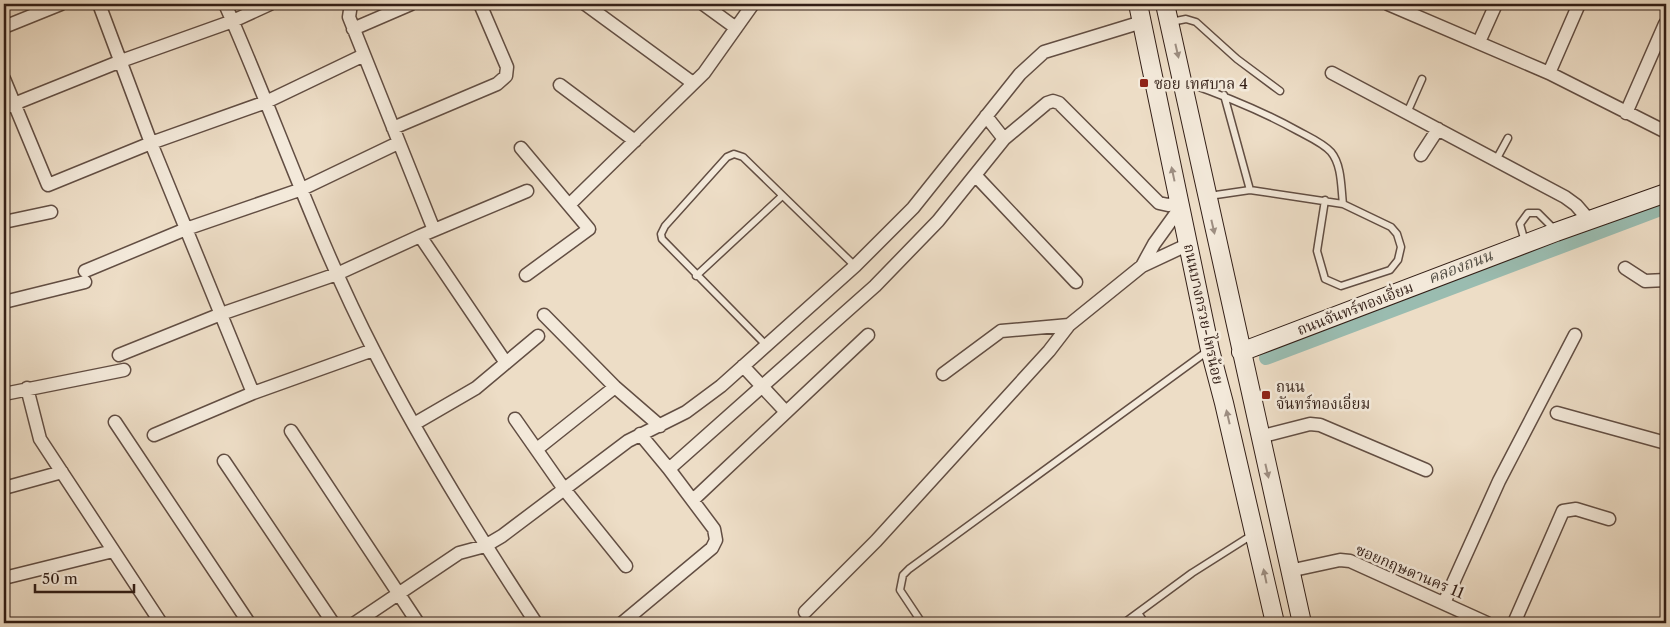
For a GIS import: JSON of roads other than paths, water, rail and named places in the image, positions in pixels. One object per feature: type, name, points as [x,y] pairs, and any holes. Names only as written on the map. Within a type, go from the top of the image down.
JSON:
[{"type":"main road","name":"ถนนบางกรวย-ไทรน้อย","points":[[1138,4],[1210,350],[1256,533],[1275,623]]},
{"type":"main road","name":"ถนนบางกรวย-ไทรน้อย","points":[[1165,4],[1184,82],[1206,196],[1301,620]]},
{"type":"main road","name":"ถนนจันทร์ทองเอี่ยม","points":[[1241,352],[1556,232],[1666,193]]},
{"type":"main road","points":[[1275,623],[1301,620]]},
{"type":"street","points":[[4,27],[61,4]]},
{"type":"street","points":[[99,4],[151,143],[253,393]]},
{"type":"street","points":[[225,4],[338,274],[373,350],[485,546],[536,623]]},
{"type":"street","points":[[9,106],[121,61],[232,21],[270,4]]},
{"type":"street","points":[[350,4],[349,17],[353,29],[434,230]]},
{"type":"street","points":[[353,29],[411,4]]},
{"type":"street","points":[[392,128],[497,84],[506,76],[508,67],[480,4]]},
{"type":"street","points":[[585,4],[693,83]]},
{"type":"street","points":[[703,4],[736,28]]},
{"type":"street","points":[[569,206],[704,73],[753,4]]},
{"type":"street","points":[[1388,4],[1408,7],[1478,42],[1548,73],[1666,132]]},
{"type":"street","points":[[1478,42],[1496,4]]},
{"type":"street","points":[[1548,73],[1579,4]]},
{"type":"street","points":[[355,623],[459,553],[485,546],[502,536],[640,434],[686,412],[743,366],[855,266],[913,208],[1020,74],[1044,52],[1142,22]]},
{"type":"street","points":[[1626,113],[1665,24]]},
{"type":"street","points":[[4,79],[9,106],[48,185],[151,143],[266,102],[364,55]]},
{"type":"street","points":[[1332,73],[1565,197],[1576,205],[1589,220]]},
{"type":"street","points":[[560,85],[635,141]]},
{"type":"street","points":[[669,469],[760,386],[875,286],[938,221],[1004,139],[1046,103],[1053,101],[1059,103],[1159,203],[1180,205]]},
{"type":"street","points":[[986,116],[1004,139]]},
{"type":"street","points":[[1422,155],[1438,129]]},
{"type":"street","points":[[4,302],[85,276],[186,229],[302,188],[398,142]]},
{"type":"street","points":[[521,148],[589,229],[526,274]]},
{"type":"street","points":[[975,175],[1076,282]]},
{"type":"street","points":[[119,355],[221,314],[338,274],[420,236],[526,191]]},
{"type":"street","points":[[1142,266],[1180,205]]},
{"type":"street","points":[[4,222],[52,212]]},
{"type":"street","points":[[420,236],[506,363]]},
{"type":"street","points":[[805,612],[876,541],[1049,351],[1069,325],[1142,266],[1189,244]]},
{"type":"street","points":[[1625,268],[1645,281],[1666,280]]},
{"type":"street","points":[[544,314],[615,387],[660,426]]},
{"type":"street","points":[[942,374],[1001,331],[1069,325]]},
{"type":"street","points":[[1444,603],[1499,481],[1575,334]]},
{"type":"street","points":[[693,500],[785,411],[868,335]]},
{"type":"street","points":[[414,424],[476,388],[538,336]]},
{"type":"street","points":[[154,435],[253,393],[373,350]]},
{"type":"street","points":[[743,366],[785,411]]},
{"type":"street","points":[[4,392],[124,370]]},
{"type":"street","points":[[537,449],[615,387]]},
{"type":"street","points":[[27,388],[40,439],[161,623]]},
{"type":"street","points":[[1557,413],[1666,443]]},
{"type":"street","points":[[516,418],[564,489],[626,566]]},
{"type":"street","points":[[115,422],[248,623]]},
{"type":"street","points":[[1259,437],[1310,424],[1327,426],[1426,470]]},
{"type":"street","points":[[291,431],[418,623]]},
{"type":"street","points":[[622,623],[712,548],[716,540],[716,533],[693,500],[640,434]]},
{"type":"street","points":[[224,461],[333,623]]},
{"type":"street","points":[[4,488],[62,472]]},
{"type":"street","points":[[1514,623],[1563,511],[1576,509],[1609,519]]},
{"type":"street","points":[[4,578],[113,551]]},
{"type":"street","name":"ซอยกฤษดานคร 11","points":[[1289,571],[1340,560],[1350,561],[1487,623]]},
{"type":"lane","points":[[1170,22],[1186,19],[1196,22],[1237,59],[1280,91]]},
{"type":"lane","points":[[1407,112],[1422,79]]},
{"type":"lane","points":[[1184,82],[1224,95],[1264,112],[1320,143],[1331,152],[1338,165],[1343,204]]},
{"type":"lane","points":[[1224,95],[1250,190]]},
{"type":"lane","points":[[1496,160],[1508,138]]},
{"type":"lane","points":[[766,345],[696,276],[662,239],[662,231],[727,157],[734,154],[743,157],[781,197],[855,266]]},
{"type":"lane","points":[[1206,196],[1250,190],[1325,200],[1343,204],[1391,227],[1397,234],[1401,247],[1398,260],[1390,270],[1341,286],[1325,279],[1317,251],[1325,200]]},
{"type":"lane","points":[[696,276],[781,197]]},
{"type":"lane","points":[[1526,244],[1520,224],[1528,213],[1538,213],[1556,232]]},
{"type":"lane","points":[[922,623],[900,590],[902,575],[1210,350]]},
{"type":"lane","points":[[1124,623],[1192,573],[1256,533]]},
{"type":"lane","points":[[1138,613],[1145,623]]},
{"type":"waterway","name":"คลองถนน","points":[[1266,358],[1666,207]]},
{"type":"place","name":"ซอย เทศบาล 4","points":[[1144,83]]},
{"type":"place","name":"ถนน จันทร์ทองเอี่ยม","points":[[1266,395]]}]
